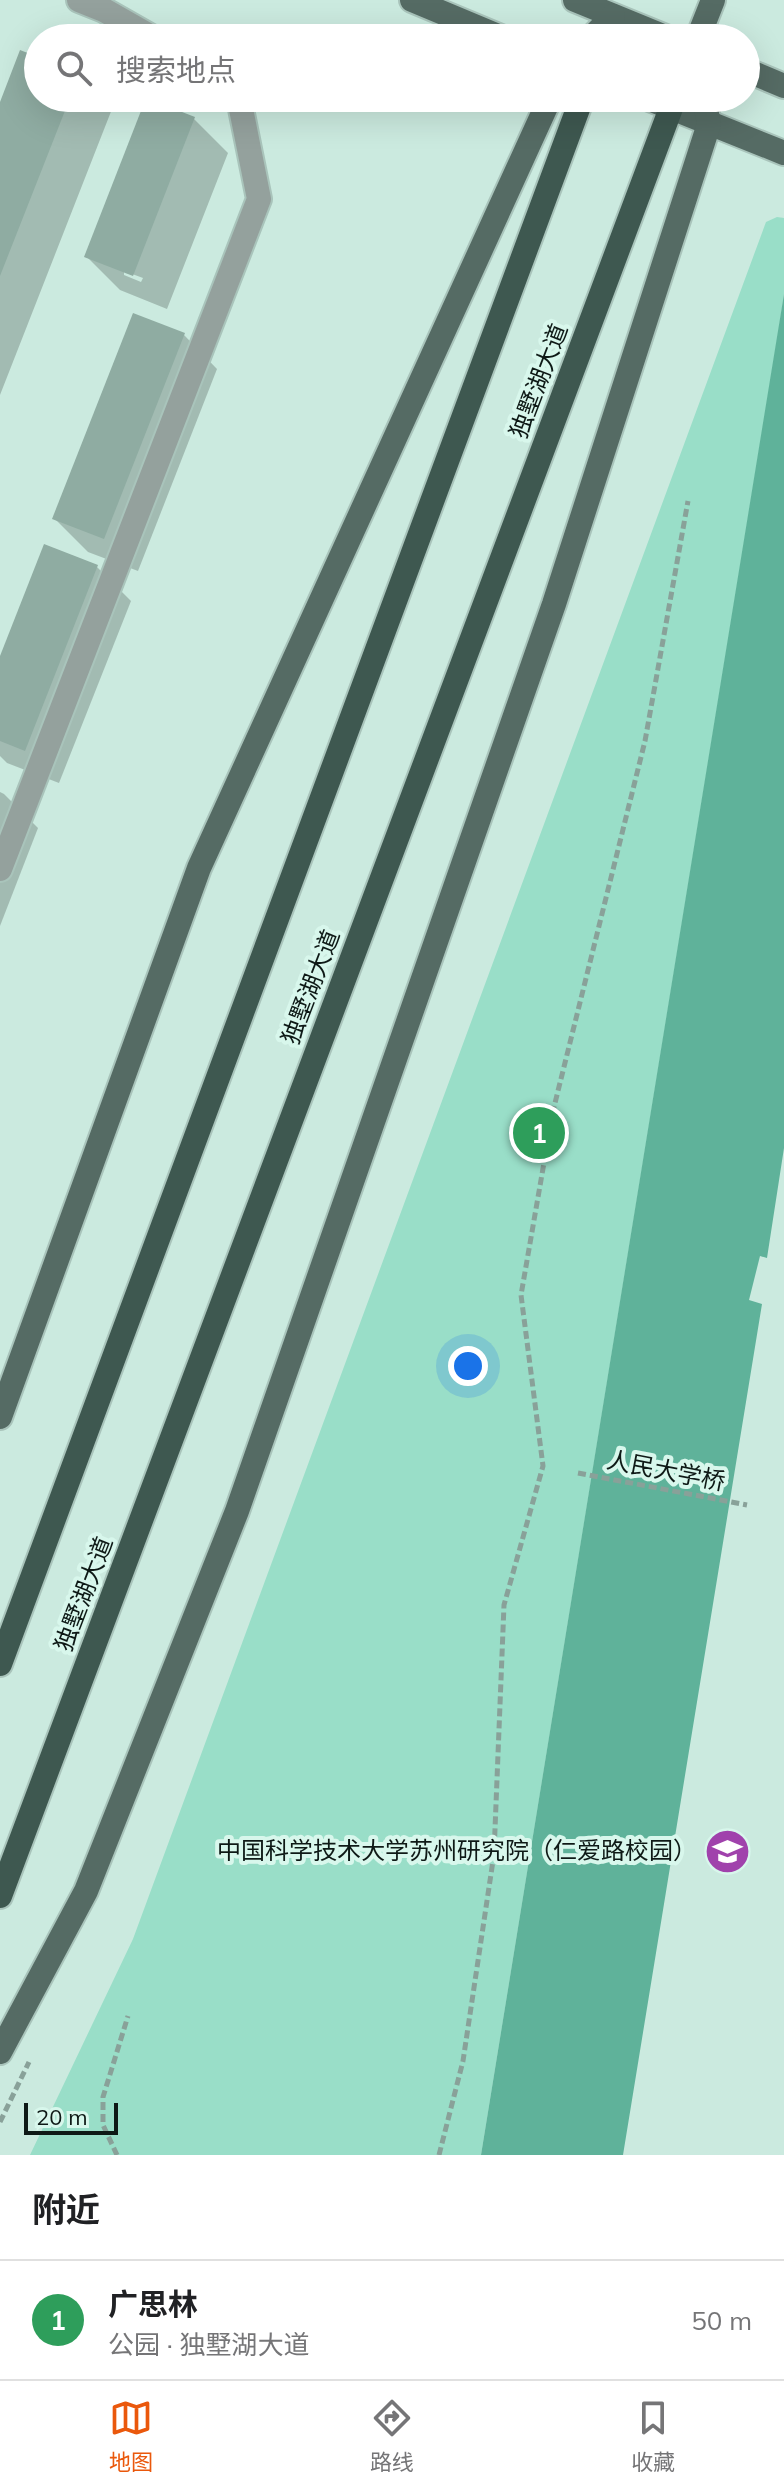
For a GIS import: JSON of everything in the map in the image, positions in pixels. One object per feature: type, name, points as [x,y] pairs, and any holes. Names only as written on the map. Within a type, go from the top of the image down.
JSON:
[{"type":"highway","points":[[0,1664],[577,112]]},
{"type":"highway","name":"独墅湖大道","points":[[0,1896],[670,112]]},
{"type":"main road","points":[[412,0],[469,24]]},
{"type":"main road","points":[[575,0],[612,18]]},
{"type":"main road","points":[[704,24],[713,0]]},
{"type":"main road","points":[[760,76],[784,86]]},
{"type":"main road","points":[[0,1417],[199,868],[544,112]]},
{"type":"main road","points":[[688,112],[709,124],[784,153]]},
{"type":"main road","points":[[0,2052],[86,1891],[237,1511],[554,604],[709,124],[707,112]]},
{"type":"street","points":[[79,0],[128,24]]},
{"type":"street","points":[[0,869],[259,199],[242,112]]},
{"type":"path","points":[[439,2155],[463,2061],[494,1854],[504,1605],[543,1466],[521,1295],[553,1111],[645,741],[688,501]]},
{"type":"path","name":"人民大学桥","points":[[578,1473],[747,1505]]},
{"type":"path","points":[[117,2155],[103,2125],[103,2097],[128,2016]]},
{"type":"shaded area","points":[[777,217],[784,218],[784,294],[779,328],[481,2155],[30,2155],[133,1939],[766,222]]},
{"type":"shaded area","points":[[784,294],[784,1148],[767,1258],[760,1256],[749,1300],[762,1304],[623,2155],[481,2155]]},
{"type":"building","points":[[20,50],[24,52],[24,112],[64,112],[0,276],[0,102]]},
{"type":"building","points":[[141,112],[182,112],[195,117],[133,276],[84,257]]},
{"type":"building","points":[[133,313],[185,333],[104,539],[52,519]]},
{"type":"building","points":[[44,544],[98,565],[25,751],[0,741],[0,656]]},
{"type":"place","name":"广思林","points":[[539,1133]]},
{"type":"place","name":"中国科学技术大学苏州研究院（仁爱路校园）","points":[[728,1851]]}]
